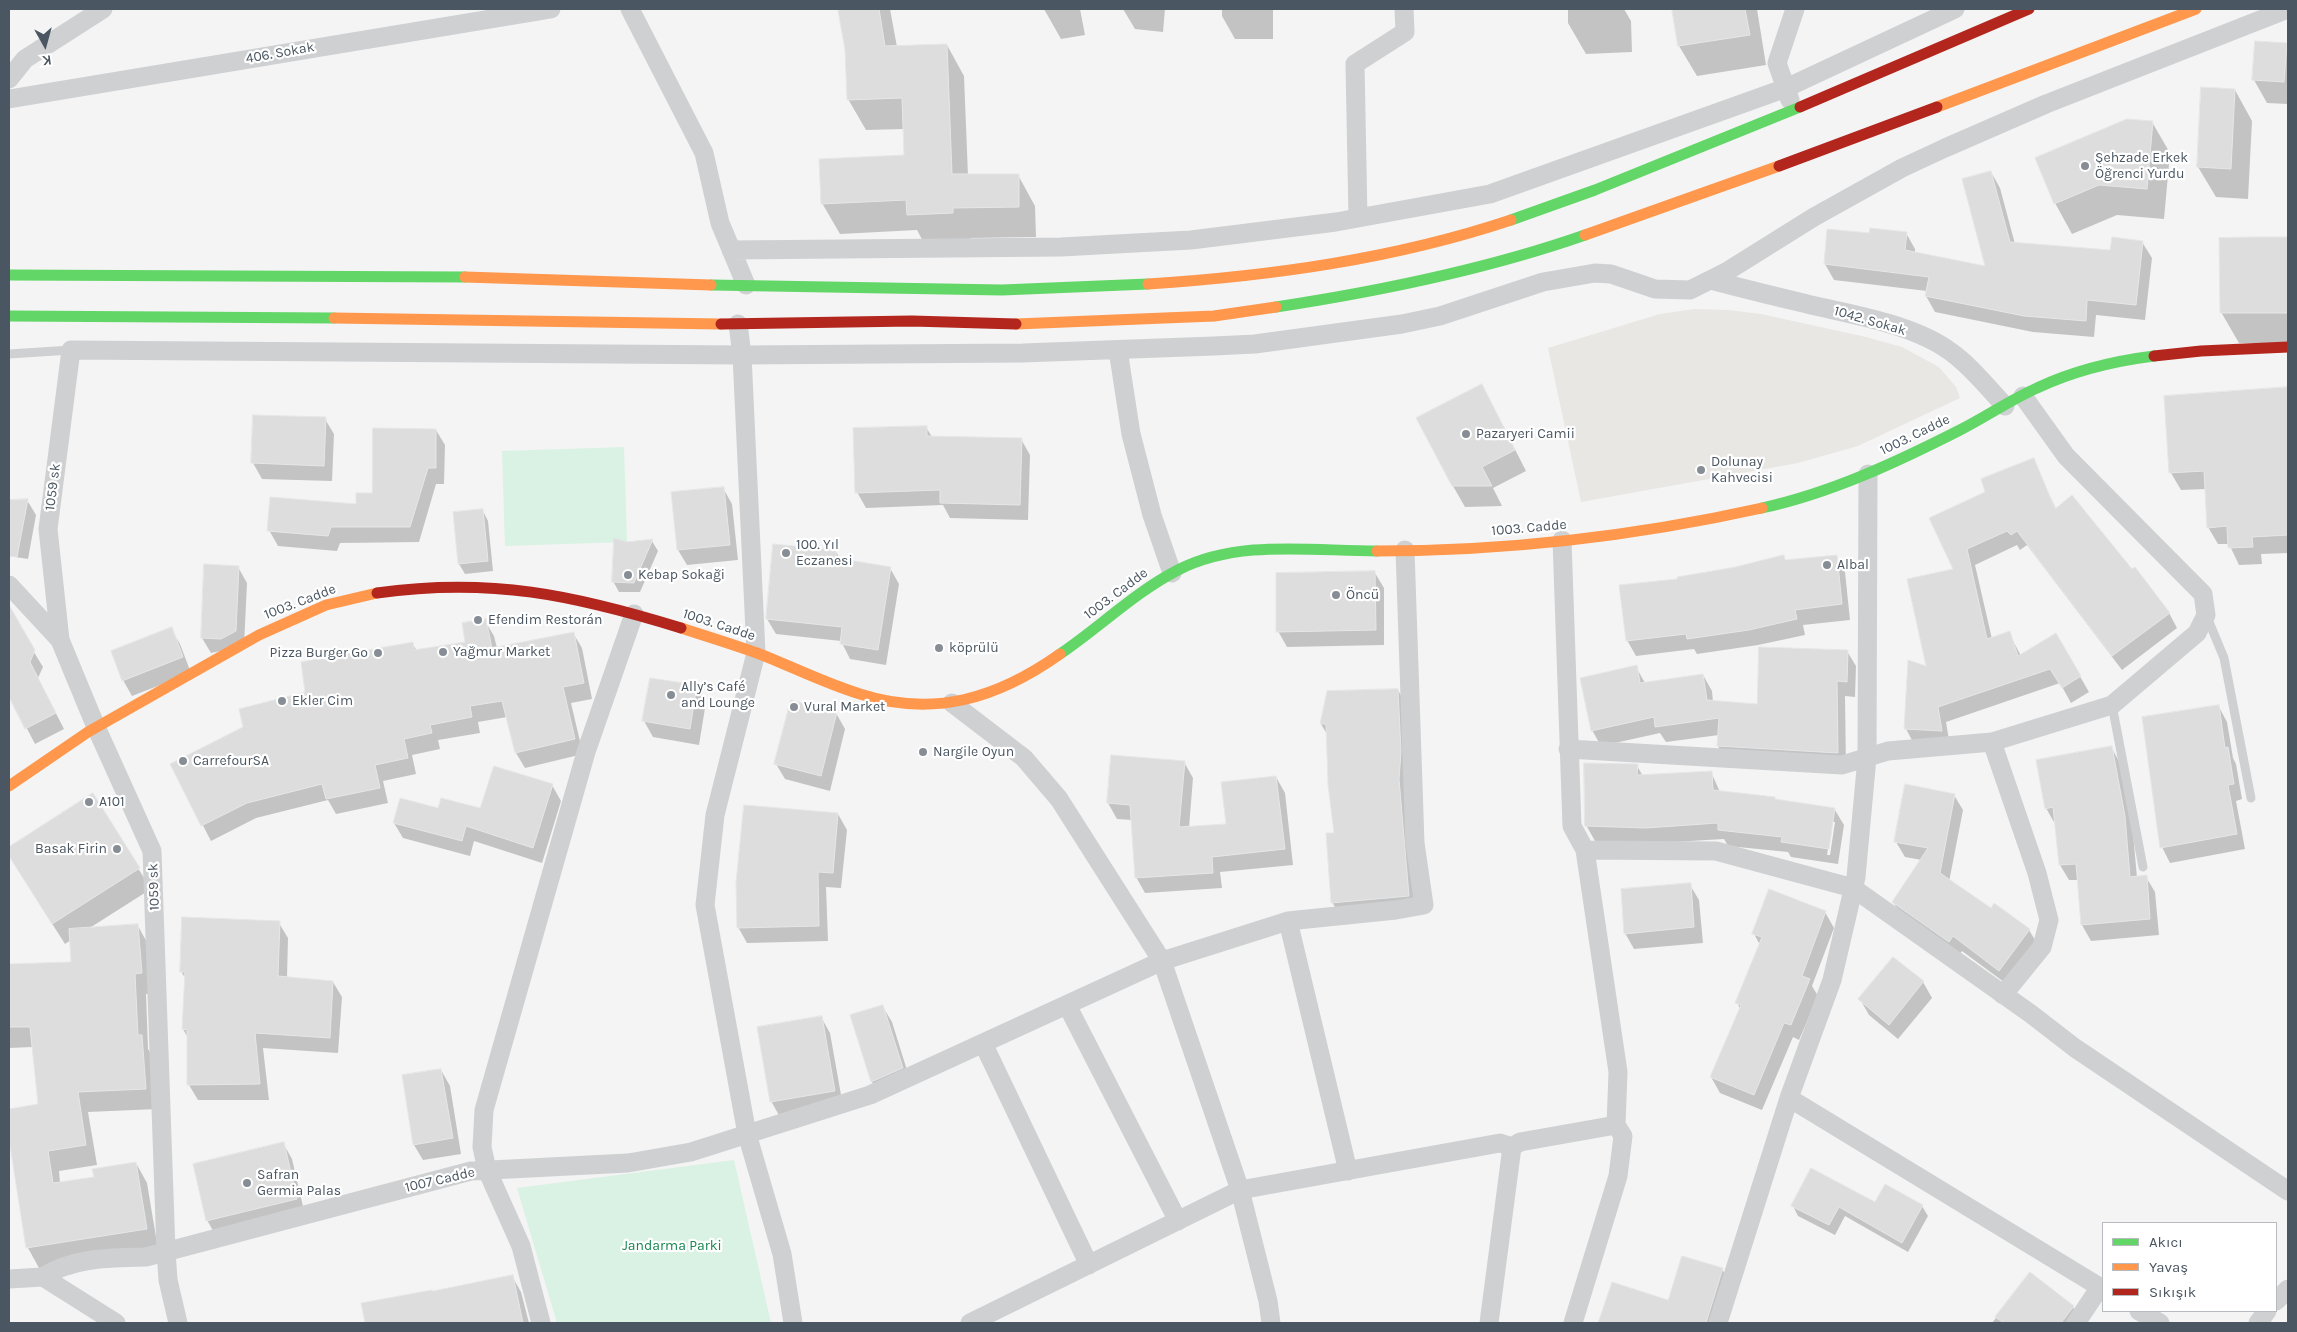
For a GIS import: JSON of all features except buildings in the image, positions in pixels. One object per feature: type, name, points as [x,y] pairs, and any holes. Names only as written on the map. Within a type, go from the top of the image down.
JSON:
[{"type":"main road","points":[[9,275],[416,276],[987,290],[1147,284],[1246,275],[1373,257],[1458,237],[1543,211],[1793,110],[2029,9]]},
{"type":"main road","points":[[9,316],[216,316],[738,324],[1043,323],[1214,316],[1335,298],[1437,278],[1546,249],[1841,144],[2196,9]]},
{"type":"main road","name":"1003. Cadde","points":[[9,786],[96,727],[276,626],[326,605],[362,596],[411,590],[466,587],[516,589],[602,605],[756,652],[856,693],[901,705],[936,706],[968,700],[1009,686],[1042,668],[1144,590],[1172,573],[1203,559],[1228,554],[1273,551],[1405,550],[1514,546],[1653,529],[1739,514],[1792,502],[1831,490],[1927,447],[2051,381],[2092,368],[2133,358],[2175,353],[2288,347]]},
{"type":"street","points":[[9,79],[25,59],[103,9]]},
{"type":"street","name":"406. Sokak","points":[[9,99],[551,9]]},
{"type":"street","points":[[630,9],[704,153],[720,224],[746,285]]},
{"type":"street","points":[[1358,218],[1355,64],[1405,32],[1404,9]]},
{"type":"street","points":[[1793,110],[1777,63],[1794,9]]},
{"type":"street","points":[[731,250],[1061,247],[1190,240],[1358,218],[1490,194],[1786,88],[1955,9]]},
{"type":"street","points":[[71,350],[742,355],[1023,353],[1118,350],[1255,344],[1402,324],[1440,316],[1543,282],[1595,273],[1611,274],[1656,289],[1690,290],[1711,280],[1814,217],[1902,168],[2046,104],[2288,10]]},
{"type":"street","name":"1042. Sokak","points":[[1711,280],[1848,314],[1905,330],[1933,341],[1951,351],[2005,406]]},
{"type":"street","points":[[738,324],[742,355],[756,652],[715,815],[705,905],[747,1134],[782,1254],[793,1323]]},
{"type":"street","name":"1059 sk","points":[[71,350],[48,529],[60,640],[96,727],[152,852],[166,1251],[168,1280],[178,1323]]},
{"type":"street","points":[[1118,350],[1131,434],[1152,515],[1172,573]]},
{"type":"street","points":[[1568,749],[1842,765],[1888,751],[1992,742],[2112,705],[2197,633],[2206,615],[2203,594],[2066,456],[2023,396]]},
{"type":"street","points":[[1718,1323],[1789,1098],[1832,980],[1853,888],[1867,758],[1868,474]]},
{"type":"street","points":[[1562,540],[1572,826],[1585,850],[1618,1072],[1616,1124],[1623,1136],[1618,1176],[1573,1323]]},
{"type":"street","name":"1007 Cadde","points":[[43,1277],[56,1268],[93,1259],[146,1257],[472,1171],[628,1163],[692,1152],[870,1095],[1162,961],[1288,921],[1396,910],[1424,905],[1415,843],[1405,550]]},
{"type":"street","points":[[9,585],[60,640]]},
{"type":"street","points":[[541,1323],[521,1246],[488,1170],[482,1147],[484,1110],[586,752],[634,614]]},
{"type":"street","points":[[952,703],[1024,758],[1059,799],[1162,961],[1240,1190],[1268,1301],[1271,1323]]},
{"type":"street","points":[[1992,742],[2037,873],[2049,920],[2042,947],[2003,994]]},
{"type":"street","points":[[1585,850],[1716,851],[1853,888],[2003,994],[2075,1048],[2288,1191]]},
{"type":"street","points":[[1288,921],[1348,1171]]},
{"type":"street","points":[[1067,1005],[1178,1221]]},
{"type":"street","points":[[983,1043],[1089,1265]]},
{"type":"street","points":[[1789,1098],[2102,1288],[2076,1323]]},
{"type":"street","points":[[1512,1147],[1520,1142],[1616,1124]]},
{"type":"street","points":[[970,1323],[1240,1190],[1500,1143],[1512,1147]]},
{"type":"street","points":[[1489,1323],[1512,1147]]},
{"type":"street","points":[[9,1279],[43,1277],[116,1323]]},
{"type":"street","points":[[2277,1300],[2288,1289]]},
{"type":"street","points":[[2141,1312],[2160,1323]]},
{"type":"street","points":[[2258,1323],[2266,1312]]},
{"type":"lane","points":[[9,354],[71,350]]},
{"type":"lane","points":[[2206,615],[2224,658],[2251,798]]},
{"type":"lane","points":[[2112,705],[2143,867]]},
{"type":"shaded area","points":[[1694,309],[1728,310],[1761,314],[1866,337],[1902,347],[1939,367],[1956,387],[1960,398],[1858,446],[1798,463],[1581,502],[1548,348],[1660,314]]},
{"type":"green space","points":[[624,447],[627,542],[505,546],[502,451]]},
{"type":"green space","name":"Jandarma Parki","points":[[734,1160],[771,1323],[557,1323],[517,1188]]},
{"type":"traffic: fast","points":[[1511,220],[1595,190],[1800,107]]},
{"type":"traffic: fast","points":[[1276,307],[1355,294],[1471,269],[1585,235]]},
{"type":"traffic: fast","points":[[9,275],[465,277]]},
{"type":"traffic: fast","points":[[711,285],[1002,290],[1148,284]]},
{"type":"traffic: fast","points":[[9,316],[334,318]]},
{"type":"traffic: fast","points":[[1762,508],[1813,494],[1888,465],[2051,382],[2094,368],[2154,356]]},
{"type":"traffic: fast","points":[[1060,654],[1132,599],[1162,579],[1201,560],[1250,550],[1377,551]]},
{"type":"traffic: slow","points":[[1937,107],[2196,9]]},
{"type":"traffic: slow","points":[[1585,235],[1779,166]]},
{"type":"traffic: slow","points":[[1148,284],[1194,281],[1332,264],[1467,234],[1511,220]]},
{"type":"traffic: slow","points":[[465,277],[711,285]]},
{"type":"traffic: slow","points":[[1016,324],[1214,316],[1276,307]]},
{"type":"traffic: slow","points":[[334,318],[721,324]]},
{"type":"traffic: slow","points":[[1377,551],[1473,548],[1570,540],[1667,527],[1762,508]]},
{"type":"traffic: slow","points":[[9,786],[88,732],[259,635],[326,605],[377,593]]},
{"type":"traffic: slow","points":[[681,628],[757,653],[860,694],[887,701],[914,704],[939,703],[989,692],[1013,682],[1060,654]]},
{"type":"traffic: jam","points":[[1800,107],[2029,9]]},
{"type":"traffic: jam","points":[[1779,166],[1937,107]]},
{"type":"traffic: jam","points":[[721,324],[912,321],[1016,324]]},
{"type":"traffic: jam","points":[[2154,356],[2201,351],[2288,347]]},
{"type":"traffic: jam","points":[[377,593],[457,587],[495,588],[531,592],[604,606],[681,628]]},
{"type":"place","name":"Şehzade Erkek Öğrenci Yurdu","points":[[2085,166]]},
{"type":"place","name":"Pazaryeri Camii","points":[[1466,434]]},
{"type":"place","name":"Dolunay Kahvecisi","points":[[1701,470]]},
{"type":"place","name":"100. Yıl Eczanesi","points":[[786,553]]},
{"type":"place","name":"Albal","points":[[1827,565]]},
{"type":"place","name":"Kebap Sokaği","points":[[628,575]]},
{"type":"place","name":"Öncü","points":[[1336,595]]},
{"type":"place","name":"Efendim Restorán","points":[[478,620]]},
{"type":"place","name":"köprülü","points":[[939,648]]},
{"type":"place","name":"Yağmur Market","points":[[443,652]]},
{"type":"place","name":"Pizza Burger Go","points":[[378,653]]},
{"type":"place","name":"Ally’s Café and Lounge","points":[[671,695]]},
{"type":"place","name":"Ekler Cim","points":[[282,701]]},
{"type":"place","name":"Vural Market","points":[[794,707]]},
{"type":"place","name":"Nargile Oyun","points":[[923,752]]},
{"type":"place","name":"CarrefourSA","points":[[183,761]]},
{"type":"place","name":"A101","points":[[89,802]]},
{"type":"place","name":"Basak Firin","points":[[117,849]]},
{"type":"place","name":"Safran Germia Palas","points":[[247,1183]]}]
